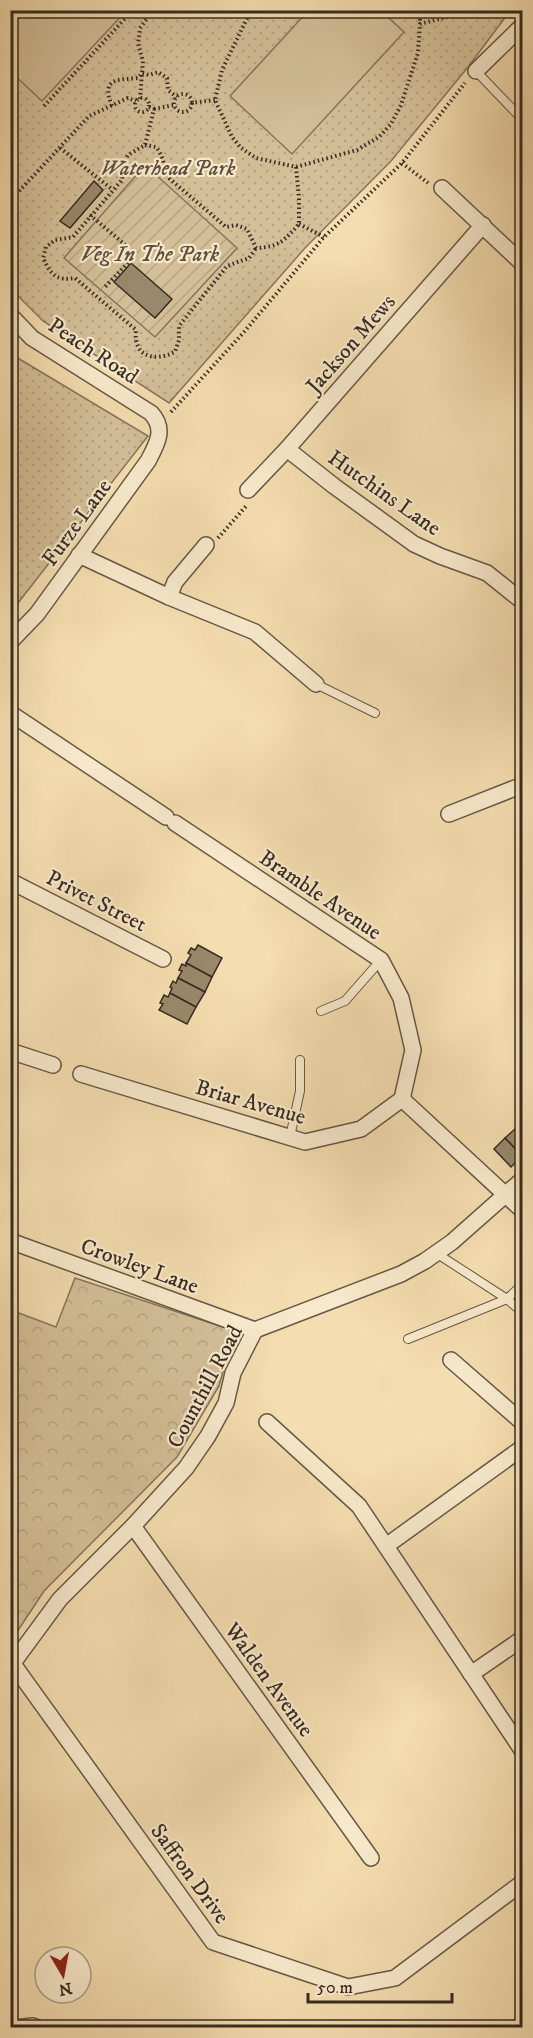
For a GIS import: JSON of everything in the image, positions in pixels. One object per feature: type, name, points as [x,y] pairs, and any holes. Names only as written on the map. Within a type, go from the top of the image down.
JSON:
[{"type":"street","points":[[476,71],[522,26]]},
{"type":"street","points":[[442,188],[522,263]]},
{"type":"street","name":"Jackson Mews","points":[[248,490],[287,449],[483,225]]},
{"type":"street","name":"Peach Road","points":[[10,315],[32,338],[157,419]]},
{"type":"street","name":"Furze Lane","points":[[10,642],[37,614],[148,460],[160,435],[157,419]]},
{"type":"street","name":"Hutchins Lane","points":[[287,449],[414,544],[488,573],[522,601]]},
{"type":"street","points":[[169,597],[175,582],[206,545]]},
{"type":"street","points":[[79,555],[169,597],[255,632],[316,684]]},
{"type":"street","name":"Bramble Avenue","points":[[10,713],[381,960],[401,998],[413,1050],[402,1099]]},
{"type":"street","points":[[449,814],[515,788],[522,789]]},
{"type":"street","name":"Privet Street","points":[[10,881],[163,959]]},
{"type":"street","points":[[10,1051],[54,1065]]},
{"type":"street","name":"Briar Avenue","points":[[81,1074],[305,1142],[360,1129],[402,1099]]},
{"type":"street","points":[[402,1099],[522,1210]]},
{"type":"street","name":"Counthill Road","points":[[12,1665],[60,1599],[133,1526],[186,1468],[208,1436],[226,1403],[234,1373],[255,1330],[401,1274],[452,1242],[522,1180]]},
{"type":"street","name":"Crowley Lane","points":[[10,1241],[255,1330]]},
{"type":"street","points":[[451,1360],[522,1422]]},
{"type":"street","points":[[267,1422],[359,1506],[522,1750]]},
{"type":"street","points":[[386,1546],[522,1448]]},
{"type":"street","name":"Walden Avenue","points":[[133,1526],[371,1858]]},
{"type":"street","points":[[471,1674],[522,1639]]},
{"type":"street","name":"Saffron Drive","points":[[12,1665],[213,1942],[348,1987],[395,1978],[522,1883]]},
{"type":"street","points":[[15,2028],[33,2026],[38,2028]]},
{"type":"lane","points":[[476,71],[522,119]]},
{"type":"lane","points":[[316,684],[375,713]]},
{"type":"lane","points":[[321,1011],[345,1001],[381,960]]},
{"type":"lane","points":[[290,1137],[300,1091],[300,1060]]},
{"type":"lane","points":[[436,1253],[507,1299],[522,1312]]},
{"type":"lane","points":[[408,1339],[507,1299],[522,1285]]},
{"type":"path","points":[[44,106],[132,10]]},
{"type":"path","points":[[157,10],[140,28],[138,44],[143,61],[138,100],[135,106],[139,111],[146,111],[151,108],[174,105]]},
{"type":"path","points":[[251,11],[222,70],[215,100],[231,137],[242,148],[256,158],[296,167],[357,150],[379,137],[391,124],[401,105],[418,53],[420,10]]},
{"type":"path","points":[[420,24],[451,16],[460,10]]},
{"type":"path","points":[[157,419],[172,412],[244,332],[324,237],[402,163],[476,71]]},
{"type":"path","points":[[142,73],[149,75],[158,72],[166,78],[168,90],[177,97]]},
{"type":"path","points":[[112,106],[108,94],[113,81],[120,78],[138,78],[142,73]]},
{"type":"path","points":[[174,105],[177,97],[185,94],[192,103]]},
{"type":"path","points":[[10,201],[88,116],[128,98],[146,100],[151,108],[145,145]]},
{"type":"path","points":[[192,103],[215,100]]},
{"type":"path","points":[[174,105],[177,109],[185,111],[192,103]]},
{"type":"path","points":[[145,145],[156,147],[164,157],[170,179],[226,227],[236,225],[247,229],[256,248],[249,258],[227,266],[179,326],[179,340],[175,352],[165,357],[153,358],[137,347],[136,330],[75,278],[64,280],[55,276],[43,258],[46,247],[55,240],[73,237],[122,180],[123,163],[128,155],[145,145]]},
{"type":"path","points":[[60,148],[113,190]]},
{"type":"path","points":[[402,163],[430,184],[442,188]]},
{"type":"path","points":[[256,248],[271,247],[283,242],[299,224],[296,167]]},
{"type":"path","points":[[90,215],[136,254],[105,287]]},
{"type":"path","points":[[299,224],[324,237]]},
{"type":"path","points":[[206,545],[214,543],[247,507],[248,490]]},
{"type":"green space","name":"Waterhead Park","points":[[10,11],[510,11],[468,67],[391,161],[305,248],[169,403],[43,321],[11,289]]},
{"type":"green space","points":[[10,11],[126,11],[42,101],[11,72]]},
{"type":"green space","points":[[308,11],[381,11],[404,32],[292,154],[230,96]]},
{"type":"green space","name":"Veg In The Park","points":[[145,165],[237,248],[155,337],[64,258]]},
{"type":"green space","points":[[11,354],[148,436],[11,612]]},
{"type":"green space","points":[[75,1278],[235,1331],[219,1386],[177,1457],[44,1591],[11,1641],[11,1310],[56,1327]]},
{"type":"building","points":[[94,181],[103,190],[70,228],[60,221]]},
{"type":"building","points":[[131,263],[172,299],[155,318],[114,282]]},
{"type":"building","points":[[198,945],[222,958],[212,977],[186,963],[191,955],[188,953],[191,948],[195,950]]},
{"type":"building","points":[[186,963],[212,977],[205,992],[178,978],[182,971],[179,970],[182,964],[186,966]]},
{"type":"building","points":[[178,978],[205,992],[196,1007],[170,993],[173,981],[176,983]]},
{"type":"building","points":[[170,993],[196,1007],[187,1024],[159,1010],[163,1004],[160,1003],[164,995],[168,997]]},
{"type":"building","points":[[522,1122],[522,1138],[515,1129]]},
{"type":"building","points":[[515,1129],[522,1138],[522,1156],[505,1138]]},
{"type":"building","points":[[505,1138],[522,1156],[511,1167],[494,1149]]}]
